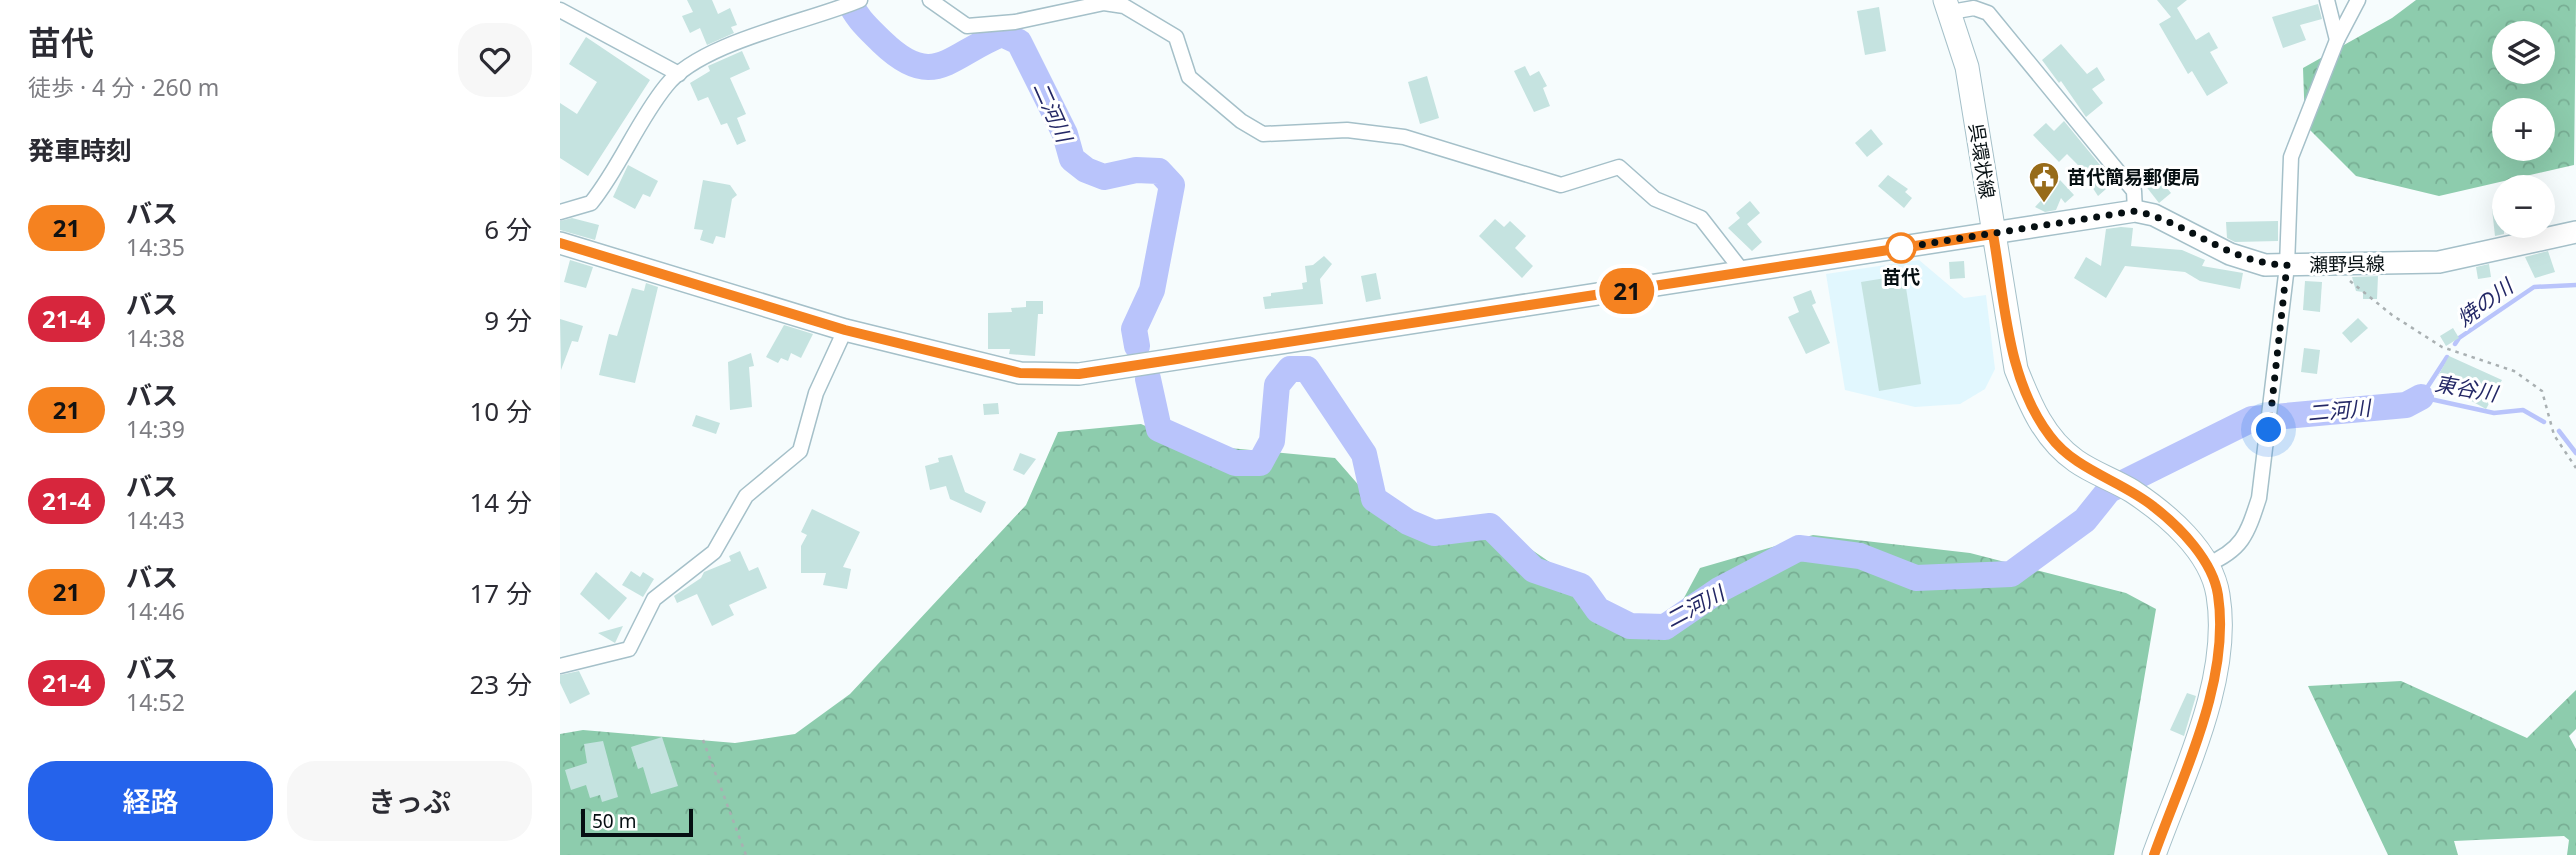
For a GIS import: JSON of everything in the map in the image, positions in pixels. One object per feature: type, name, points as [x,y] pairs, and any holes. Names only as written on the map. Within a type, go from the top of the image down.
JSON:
[{"type":"main road","name":"呉環状線","points":[[1948,6],[1967,67],[2016,369],[2032,408],[2051,438],[2076,461],[2131,490],[2175,525],[2206,565],[2218,594],[2219,657],[2208,703],[2154,855]]},
{"type":"main road","name":"瀬野呉線","points":[[560,243],[845,330],[1020,373],[1079,374],[2135,211],[2154,215],[2230,254],[2265,265],[2439,262],[2576,232]]},
{"type":"street","points":[[560,212],[591,203],[667,84],[680,74],[712,52],[860,0]]},
{"type":"street","points":[[930,0],[967,26],[1015,22],[1104,3],[1124,6],[1177,37],[1189,77],[1225,109],[1263,134],[1347,130],[1404,137],[1561,185],[1619,167],[1655,199],[1701,218],[1743,272]]},
{"type":"street","points":[[2327,0],[2337,40]]},
{"type":"street","points":[[2206,565],[2230,555],[2249,528],[2259,498],[2287,265],[2291,157],[2337,40],[2358,0]]},
{"type":"street","points":[[1948,6],[1974,8],[1988,13],[2134,191],[2135,211]]},
{"type":"street","points":[[560,10],[680,74]]},
{"type":"street","points":[[560,666],[629,649],[654,599],[714,552],[746,496],[800,451],[817,393],[845,330]]},
{"type":"path","points":[[2332,265],[2392,315],[2442,347],[2514,371],[2542,391],[2554,435],[2576,468]]},
{"type":"path","points":[[703,740],[746,855]]},
{"type":"shaded area","points":[[1919,260],[1964,298],[1986,295],[1995,369],[1985,389],[1960,404],[1915,407],[1845,390],[1826,274]]},
{"type":"green space","points":[[2416,0],[2576,0],[2574,165],[2530,175],[2492,175],[2492,184],[2439,196],[2356,176],[2305,125],[2303,68],[2392,18]]},
{"type":"green space","points":[[1141,424],[1187,444],[1335,458],[1389,520],[1490,521],[1586,587],[1611,616],[1671,622],[1700,568],[1813,535],[1970,553],[2126,593],[2156,609],[2114,855],[560,855],[560,734],[583,730],[735,743],[795,734],[850,694],[1026,505],[1058,432]]},
{"type":"green space","points":[[2401,681],[2527,738],[2576,690],[2576,729],[2569,736],[2576,749],[2576,855],[2567,855],[2569,840],[2564,836],[2454,841],[2458,855],[2388,855],[2308,686]]},
{"type":"building","points":[[687,0],[712,0],[718,14],[730,8],[737,25],[731,27],[734,33],[707,45],[700,28],[690,33],[682,16],[693,12]]},
{"type":"building","points":[[2157,0],[2187,0],[2177,8],[2196,40],[2209,32],[2218,48],[2210,52],[2228,83],[2207,96],[2192,71],[2188,74],[2159,24],[2171,17]]},
{"type":"building","points":[[2318,4],[2322,19],[2300,25],[2306,40],[2283,48],[2272,17]]},
{"type":"building","points":[[1879,7],[1886,51],[1865,55],[1857,11]]},
{"type":"building","points":[[586,37],[650,80],[588,176],[560,158],[560,103],[577,114],[597,82],[569,64]]},
{"type":"building","points":[[2061,44],[2087,74],[2097,67],[2105,80],[2092,89],[2103,103],[2086,117],[2061,81],[2059,83],[2042,60]]},
{"type":"building","points":[[742,51],[750,69],[730,78],[746,114],[737,118],[746,141],[737,145],[727,123],[721,125],[708,97],[698,101],[690,83],[710,71],[708,66]]},
{"type":"building","points":[[1525,66],[1530,76],[1539,71],[1547,86],[1543,88],[1550,106],[1534,112],[1514,71]]},
{"type":"building","points":[[1427,76],[1439,118],[1420,124],[1408,82]]},
{"type":"building","points":[[2064,121],[2114,182],[2098,196],[2077,164],[2067,154],[2059,162],[2033,135],[2046,123],[2054,131]]},
{"type":"building","points":[[1871,129],[1883,144],[1867,157],[1855,143]]},
{"type":"building","points":[[628,165],[658,181],[650,197],[643,194],[635,209],[613,197]]},
{"type":"building","points":[[2153,171],[2171,193],[2159,203],[2141,180]]},
{"type":"building","points":[[1888,175],[1908,189],[1905,192],[1912,198],[1904,208],[1878,186]]},
{"type":"building","points":[[703,180],[730,185],[737,195],[732,199],[725,238],[716,236],[713,244],[700,240],[703,230],[694,229]]},
{"type":"building","points":[[2060,180],[2074,195],[2065,203],[2061,198],[2056,210],[2045,212],[2035,207]]},
{"type":"building","points":[[1750,201],[1760,213],[1747,224],[1762,242],[1752,251],[1728,228],[1740,218],[1736,213]]},
{"type":"building","points":[[572,218],[599,225],[595,240],[560,230],[560,221]]},
{"type":"building","points":[[1495,219],[1504,227],[1510,221],[1526,236],[1515,248],[1533,266],[1522,278],[1479,236]]},
{"type":"building","points":[[2278,221],[2278,241],[2235,242],[2227,238],[2226,222]]},
{"type":"building","points":[[2133,228],[2131,246],[2182,250],[2205,260],[2202,266],[2243,273],[2240,289],[2200,281],[2185,272],[2125,266],[2106,298],[2074,278],[2086,257],[2101,266],[2106,229]]},
{"type":"building","points":[[2548,251],[2555,272],[2535,278],[2525,257]]},
{"type":"building","points":[[1324,256],[1332,264],[1320,279],[1323,304],[1265,309],[1263,297],[1271,296],[1271,293],[1303,289],[1302,283],[1307,282],[1305,266],[1313,265]]},
{"type":"building","points":[[570,260],[593,267],[586,288],[564,282]]},
{"type":"building","points":[[1964,261],[1965,278],[1950,279],[1949,262]]},
{"type":"building","points":[[2489,264],[2491,277],[2478,279],[2476,267]]},
{"type":"building","points":[[1376,273],[1381,299],[1366,302],[1361,276]]},
{"type":"building","points":[[1904,275],[1921,384],[1879,391],[1861,282]]},
{"type":"building","points":[[2378,276],[2377,299],[2363,299],[2363,292],[2356,291],[2352,277]]},
{"type":"building","points":[[2305,281],[2322,282],[2320,312],[2303,310]]},
{"type":"building","points":[[646,283],[658,287],[635,383],[599,375],[609,334],[617,336],[632,288],[644,291]]},
{"type":"building","points":[[1811,290],[1816,303],[1812,305],[1830,343],[1806,354],[1788,317],[1799,312],[1793,297]]},
{"type":"building","points":[[1026,301],[1043,301],[1043,314],[1038,314],[1035,356],[1009,354],[1010,349],[988,349],[988,313],[1012,312],[1011,308],[1026,307]]},
{"type":"building","points":[[2358,318],[2368,328],[2351,343],[2342,333]]},
{"type":"building","points":[[560,319],[583,326],[578,342],[572,341],[561,370]]},
{"type":"building","points":[[784,325],[813,334],[801,358],[791,353],[788,361],[781,358],[778,363],[766,357]]},
{"type":"building","points":[[2453,328],[2459,338],[2446,346],[2440,336]]},
{"type":"building","points":[[2304,348],[2320,350],[2317,374],[2301,372]]},
{"type":"building","points":[[751,353],[754,366],[749,367],[752,407],[730,410],[728,362]]},
{"type":"building","points":[[2449,356],[2502,380],[2486,409],[2466,398],[2469,393],[2438,376]]},
{"type":"building","points":[[998,403],[999,414],[984,415],[983,404]]},
{"type":"building","points":[[696,415],[720,423],[716,434],[692,426]]},
{"type":"building","points":[[1020,453],[1036,459],[1024,475],[1013,470]]},
{"type":"building","points":[[952,455],[965,492],[986,502],[981,513],[950,499],[946,486],[930,490],[925,466],[939,462],[938,458]]},
{"type":"building","points":[[812,509],[860,532],[843,567],[851,569],[847,589],[823,585],[826,573],[801,573],[801,546],[807,535],[801,532]]},
{"type":"building","points":[[740,551],[749,571],[758,567],[767,588],[729,605],[734,615],[712,626],[697,594],[677,603],[674,596],[701,578],[704,572],[731,561],[729,556]]},
{"type":"building","points":[[631,571],[640,577],[643,572],[654,579],[643,597],[622,585]]},
{"type":"building","points":[[596,572],[627,598],[609,620],[580,594]]},
{"type":"building","points":[[623,626],[615,643],[598,633]]},
{"type":"building","points":[[579,671],[590,694],[570,704],[560,683],[560,675]]},
{"type":"building","points":[[2187,693],[2196,696],[2184,736],[2170,730]]},
{"type":"building","points":[[662,737],[678,786],[651,794],[643,767],[638,769],[631,747]]},
{"type":"building","points":[[603,741],[618,797],[602,802],[600,795],[590,798],[586,785],[571,790],[565,770],[587,763],[584,744]]},
{"type":"waterway","name":"二河川","points":[[849,0],[859,18],[882,42],[915,65],[942,65],[1002,34],[1019,42],[1065,134],[1072,159],[1086,170],[1104,177],[1136,170],[1159,171],[1172,185],[1152,290],[1134,329],[1137,346]]},
{"type":"waterway","name":"焼の川","points":[[2455,344],[2459,338],[2534,287],[2576,285]]},
{"type":"waterway","name":"東谷川","points":[[2447,357],[2421,397],[2494,413],[2523,410],[2544,422]]},
{"type":"waterway","name":"二河川","points":[[1148,379],[1159,429],[1235,463],[1260,463],[1272,441],[1277,385],[1290,369],[1307,369],[1364,454],[1374,499],[1408,522],[1434,533],[1490,526],[1534,570],[1581,586],[1598,610],[1630,626],[1665,627],[1719,590],[1799,548],[1860,556],[1916,578],[2011,574],[2085,520],[2109,490],[2252,419],[2406,405],[2421,397]]},
{"type":"waterway","name":"東谷川","points":[[2559,431],[2576,453]]},
{"type":"bus line","name":"21","points":[[560,243],[845,330],[1020,373],[1079,374],[1993,234],[2016,369],[2032,408],[2051,438],[2076,461],[2131,490],[2175,525],[2197,550],[2218,594],[2219,657],[2208,703],[2154,855]]},
{"type":"place","name":"苗代簡易郵便局","points":[[2044,204]]},
{"type":"place","name":"苗代","points":[[1901,248]]},
{"type":"route","points":[[1901,248],[1893,249],[2135,211],[2154,215],[2230,254],[2265,265],[2287,265],[2269,430]]}]
